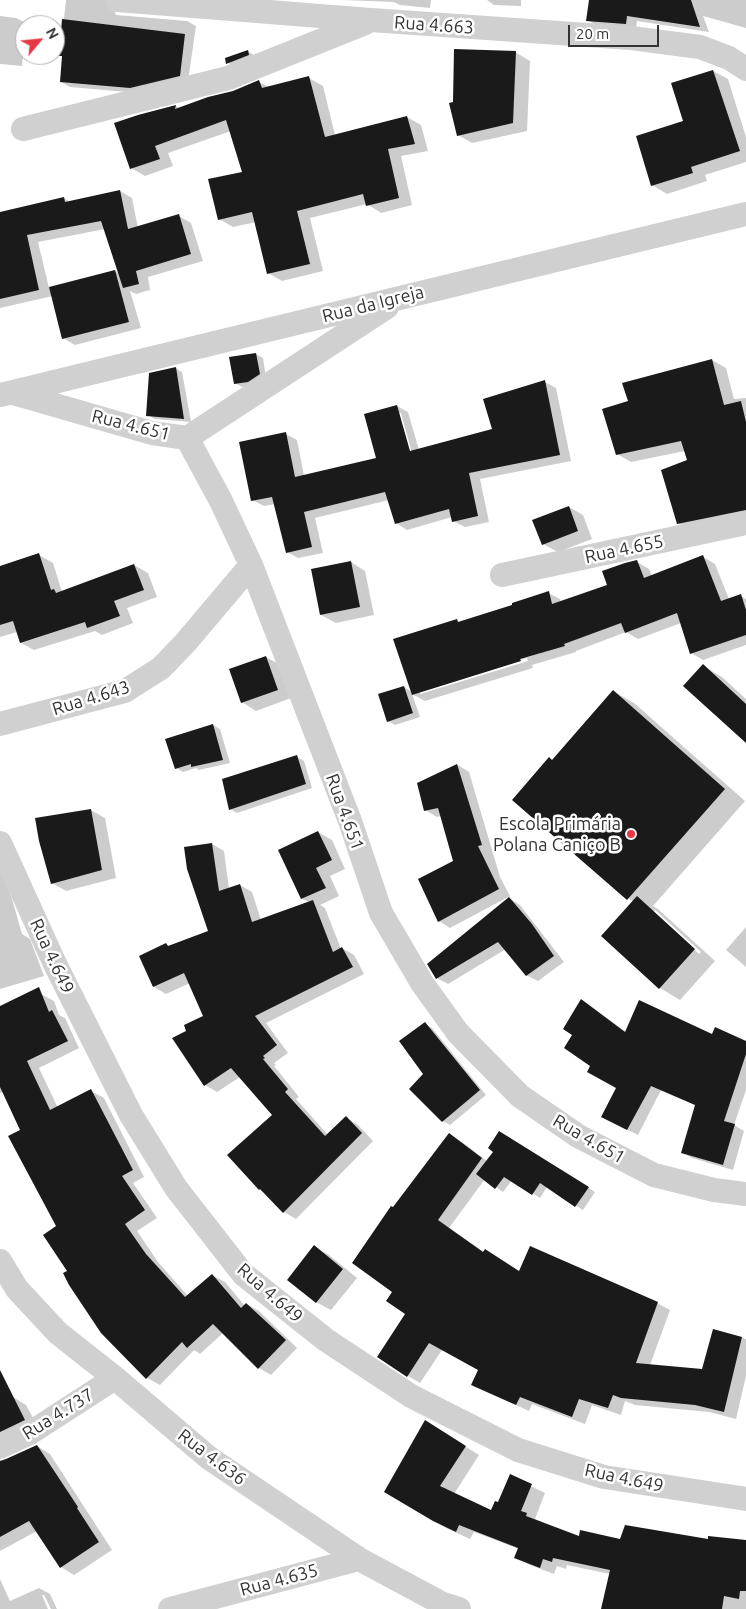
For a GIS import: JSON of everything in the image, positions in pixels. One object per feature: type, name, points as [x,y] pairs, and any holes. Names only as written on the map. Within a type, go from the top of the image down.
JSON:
[{"type":"street","name":"Rua 4.663","points":[[117,0],[631,38],[700,47],[729,58],[746,69]]},
{"type":"street","points":[[24,129],[228,78],[371,20]]},
{"type":"street","name":"Rua da Igreja","points":[[6,394],[746,214]]},
{"type":"street","points":[[188,438],[401,298]]},
{"type":"street","name":"Rua 4.651","points":[[6,394],[152,432],[188,438],[221,501],[251,565],[350,821],[381,913],[422,983],[458,1033],[520,1096],[578,1136],[654,1175],[714,1190],[746,1194]]},
{"type":"street","name":"Rua 4.655","points":[[502,575],[746,523]]},
{"type":"street","name":"Rua 4.643","points":[[0,724],[125,691],[161,668],[186,642],[251,565]]},
{"type":"street","name":"Rua 4.649","points":[[0,844],[55,964],[131,1115],[176,1188],[243,1274],[326,1340],[411,1396],[518,1450],[604,1477],[746,1499]]},
{"type":"street","name":"Rua 4.636","points":[[0,1261],[18,1289],[58,1333],[115,1378],[208,1458],[359,1559],[449,1607]]},
{"type":"street","name":"Rua 4.737","points":[[0,1447],[30,1433],[115,1378]]},
{"type":"street","name":"Rua 4.635","points":[[170,1609],[230,1601],[359,1559]]},
{"type":"building","points":[[589,0],[691,0],[700,27],[627,16],[626,24],[586,21]]},
{"type":"building","points":[[65,19],[185,34],[180,76],[130,88],[60,82],[61,65],[65,65]]},
{"type":"building","points":[[454,49],[516,51],[513,123],[457,136],[449,103],[453,102]]},
{"type":"building","points":[[248,50],[249,55],[226,64],[225,58]]},
{"type":"building","points":[[713,70],[740,151],[691,167],[693,173],[651,186],[636,136],[683,121],[671,83]]},
{"type":"building","points":[[309,76],[325,137],[407,116],[415,144],[388,149],[399,198],[366,206],[363,194],[297,211],[310,264],[267,274],[252,212],[218,220],[208,179],[242,172],[226,120],[155,146],[160,159],[130,169],[114,123],[176,105],[175,109],[208,97],[233,91],[259,80],[262,88]]},
{"type":"building","points":[[120,190],[128,229],[179,214],[191,254],[136,271],[139,284],[123,288],[101,221],[27,235],[39,290],[0,299],[0,212],[64,197],[65,202]]},
{"type":"building","points":[[115,270],[129,322],[62,339],[49,287]]},
{"type":"building","points":[[256,353],[260,374],[248,382],[234,384],[229,357]]},
{"type":"building","points":[[712,359],[724,405],[741,401],[746,422],[746,510],[677,524],[661,470],[687,460],[681,441],[616,455],[602,409],[628,401],[622,383]]},
{"type":"building","points":[[176,367],[184,419],[146,416],[149,373]]},
{"type":"building","points":[[545,380],[560,455],[469,473],[478,516],[452,522],[449,509],[395,524],[385,492],[304,512],[312,547],[286,553],[272,497],[251,501],[239,442],[286,432],[295,477],[376,458],[364,414],[397,405],[410,451],[492,429],[483,399]]},
{"type":"building","points":[[569,506],[578,531],[542,545],[532,520]]},
{"type":"building","points":[[39,553],[51,590],[54,589],[56,593],[134,564],[144,590],[114,601],[120,616],[87,628],[85,622],[20,643],[13,621],[0,625],[0,566]]},
{"type":"building","points":[[703,555],[721,601],[741,594],[746,610],[746,635],[690,654],[677,613],[625,633],[621,623],[564,644],[565,646],[412,695],[393,639],[457,619],[458,622],[549,591],[552,604],[607,585],[602,571],[625,563],[637,560],[644,578]]},
{"type":"building","points":[[351,561],[360,607],[320,615],[311,569]]},
{"type":"building","points":[[266,656],[278,690],[241,703],[229,669]]},
{"type":"building","points":[[703,664],[746,704],[746,743],[683,686]]},
{"type":"building","points":[[404,686],[413,713],[387,722],[378,694]]},
{"type":"building","points":[[613,690],[725,789],[627,900],[512,800],[549,757],[552,760]]},
{"type":"building","points":[[213,724],[223,760],[191,767],[191,764],[175,769],[165,739]]},
{"type":"building","points":[[297,755],[306,784],[229,810],[222,779]]},
{"type":"building","points":[[457,764],[482,845],[478,846],[499,889],[438,922],[418,879],[453,861],[438,808],[424,811],[417,783]]},
{"type":"building","points":[[91,809],[102,870],[51,884],[39,841],[35,818]]},
{"type":"building","points":[[318,831],[332,860],[316,868],[326,888],[301,899],[278,850]]},
{"type":"building","points":[[212,843],[219,891],[240,884],[252,922],[313,900],[333,952],[342,947],[353,967],[255,1016],[277,1045],[263,1056],[265,1058],[263,1059],[288,1089],[285,1092],[325,1136],[346,1116],[362,1133],[283,1213],[227,1155],[272,1115],[231,1068],[204,1086],[172,1038],[186,1031],[184,1025],[203,1016],[184,973],[153,987],[139,956],[166,943],[168,946],[208,931],[187,869],[184,847]]},
{"type":"building","points":[[637,896],[695,949],[659,989],[601,936]]},
{"type":"building","points":[[509,897],[532,924],[554,956],[526,976],[498,942],[436,979],[427,964]]},
{"type":"building","points":[[39,987],[49,1012],[52,1010],[68,1041],[27,1061],[50,1110],[91,1089],[133,1170],[122,1176],[145,1210],[125,1224],[146,1254],[185,1297],[212,1274],[241,1308],[246,1303],[286,1340],[258,1369],[213,1324],[187,1348],[182,1342],[146,1379],[101,1333],[69,1285],[63,1273],[67,1271],[43,1235],[56,1226],[8,1136],[20,1130],[0,1087],[0,1006]]},
{"type":"building","points":[[581,999],[625,1032],[639,1000],[712,1034],[715,1027],[746,1041],[746,1054],[724,1121],[735,1124],[723,1165],[681,1153],[695,1105],[651,1086],[627,1130],[601,1117],[616,1088],[587,1072],[590,1066],[564,1048],[572,1035],[563,1029]]},
{"type":"building","points":[[425,1022],[480,1090],[442,1122],[409,1089],[423,1074],[399,1041]]},
{"type":"building","points":[[499,1131],[589,1187],[575,1207],[540,1183],[532,1195],[504,1177],[495,1189],[476,1174],[493,1152],[488,1148]]},
{"type":"building","points":[[449,1133],[482,1158],[438,1220],[483,1252],[485,1249],[519,1271],[530,1246],[658,1302],[636,1363],[702,1369],[713,1329],[742,1337],[724,1412],[695,1405],[621,1398],[613,1395],[608,1408],[579,1399],[572,1417],[520,1397],[516,1405],[471,1385],[478,1370],[429,1343],[407,1377],[377,1357],[405,1314],[386,1301],[392,1292],[352,1263],[391,1206],[393,1207]]},
{"type":"building","points":[[314,1245],[343,1269],[316,1303],[287,1280]]},
{"type":"building","points":[[0,1370],[25,1420],[0,1432]]},
{"type":"building","points":[[425,1420],[466,1446],[440,1486],[491,1510],[495,1501],[498,1502],[510,1474],[532,1484],[521,1511],[527,1513],[526,1516],[579,1536],[580,1530],[620,1539],[625,1525],[708,1539],[708,1536],[746,1540],[746,1591],[740,1591],[739,1599],[724,1596],[722,1609],[601,1609],[610,1570],[553,1558],[552,1562],[543,1559],[540,1568],[514,1558],[518,1548],[459,1525],[456,1532],[433,1521],[384,1492]]},
{"type":"building","points":[[37,1445],[99,1542],[60,1568],[29,1521],[0,1537],[0,1461]]},
{"type":"place","name":"Escola Primária Polana Caniço B","points":[[631,834]]}]
